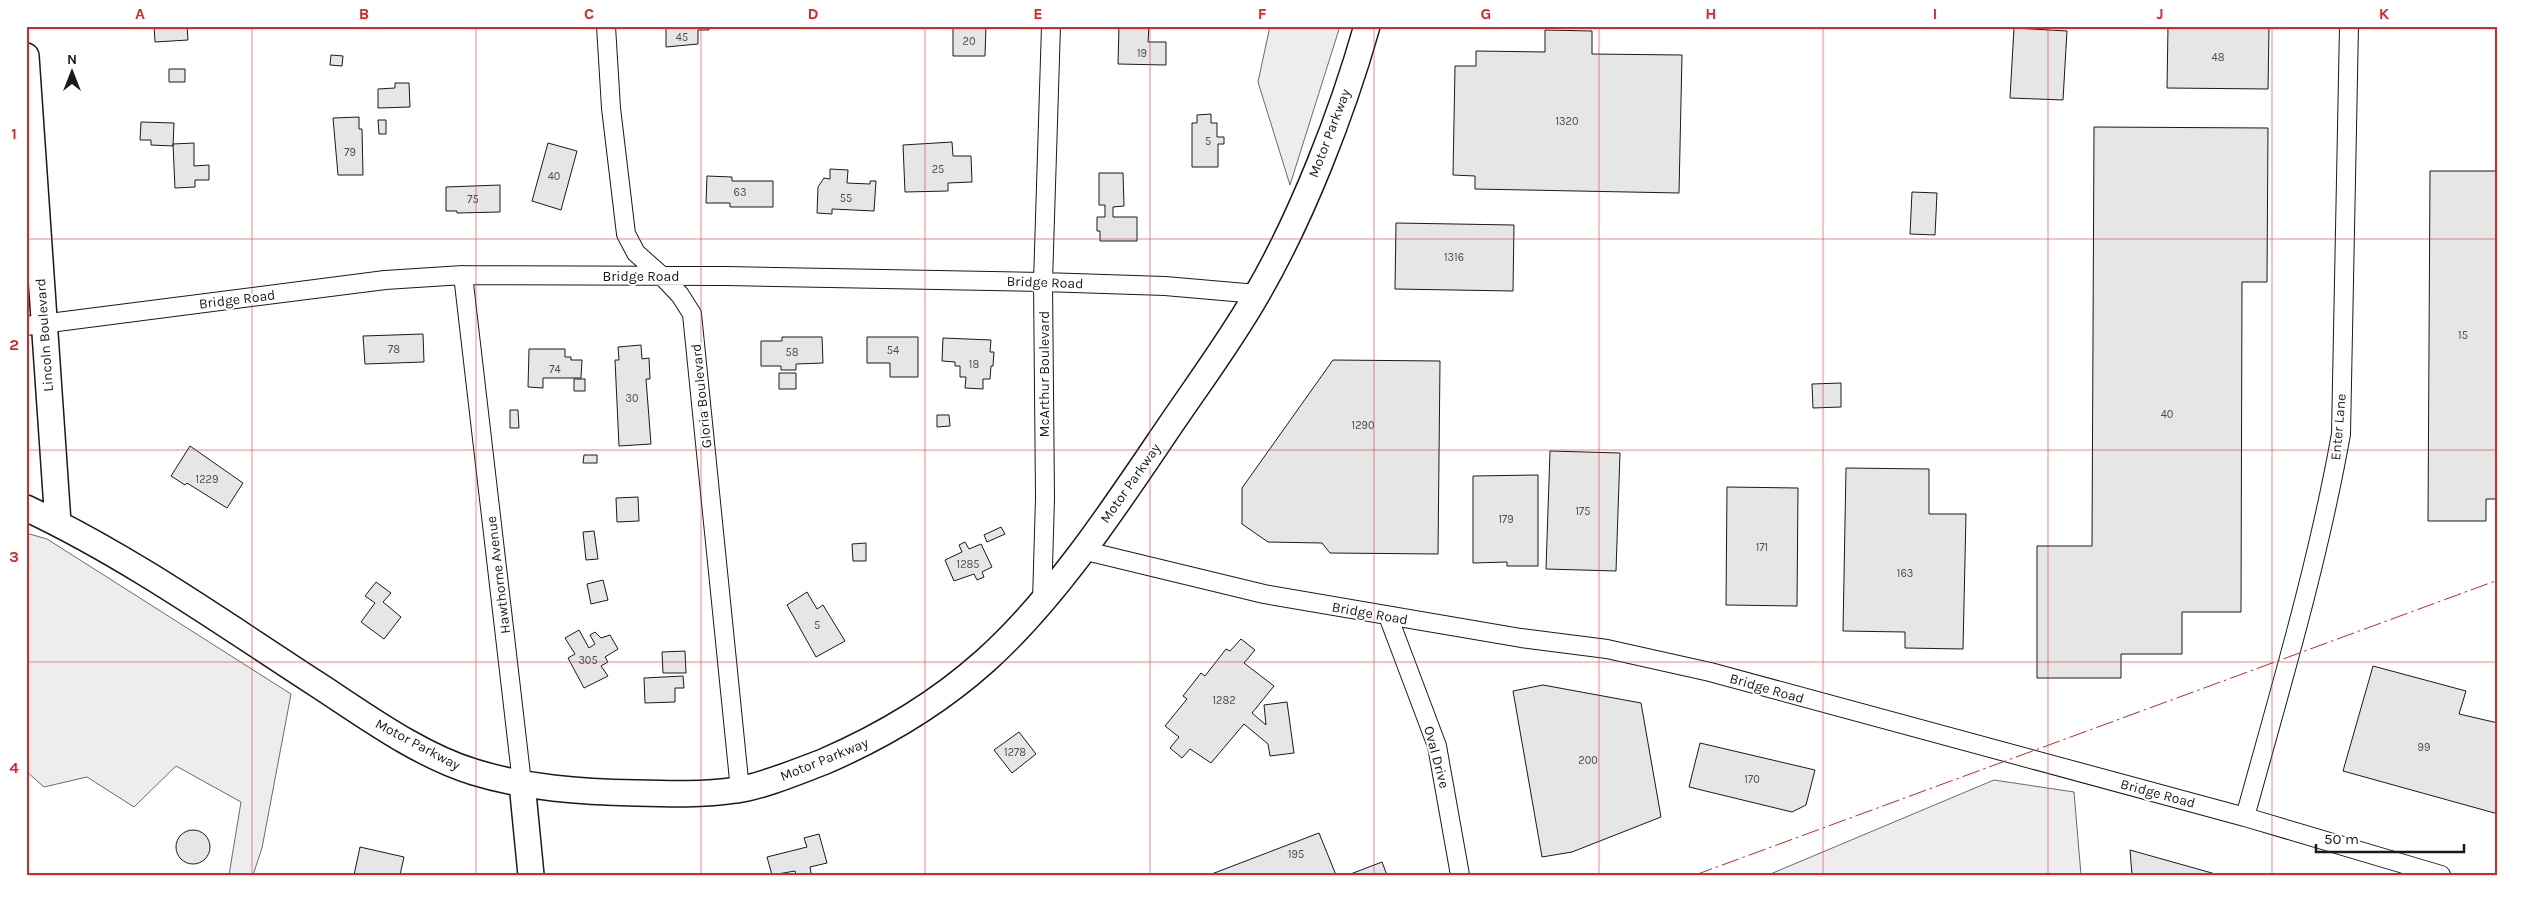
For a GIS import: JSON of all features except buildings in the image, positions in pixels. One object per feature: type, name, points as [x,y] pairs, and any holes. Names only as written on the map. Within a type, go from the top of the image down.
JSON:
[{"type":"main road","name":"Motor Parkway","points":[[26,508],[58,523],[163,584],[366,716],[432,754],[472,771],[552,789],[597,792],[679,793],[740,790],[811,766],[870,742],[931,703],[986,661],[1042,601],[1082,550],[1147,460],[1257,294],[1292,224],[1327,143],[1358,59],[1367,26]]},
{"type":"main road","name":"Lincoln Boulevard","points":[[26,56],[34,324],[58,523]]},
{"type":"main road","name":"Hawthorne Avenue","points":[[522,783],[531,875]]},
{"type":"street","name":"Gloria Boulevard","points":[[606,26],[611,108],[626,234],[636,254],[662,276],[680,295],[692,314],[740,790]]},
{"type":"street","name":"McArthur Boulevard","points":[[1042,601],[1045,498],[1043,282],[1051,26]]},
{"type":"street","name":"Enter Lane","points":[[2245,816],[2299,622],[2330,497],[2341,434],[2348,26]]},
{"type":"street","name":"Bridge Road","points":[[34,324],[385,280],[463,275],[1043,282],[1165,286],[1257,294]]},
{"type":"street","name":"Hawthorne Avenue","points":[[463,275],[522,783]]},
{"type":"street","name":"Bridge Road","points":[[1082,550],[1264,594],[1521,638],[1607,648],[1710,672],[2245,816],[2390,868],[2441,875]]},
{"type":"street","name":"Oval Drive","points":[[1388,616],[1437,746],[1460,875]]},
{"type":"shaded area","points":[[1270,26],[1340,26],[1290,185],[1258,82]]},
{"type":"shaded area","points":[[26,533],[47,539],[291,694],[262,848],[253,875],[229,875],[241,802],[176,766],[134,807],[87,777],[44,787],[26,771]]},
{"type":"shaded area","points":[[1994,780],[2074,792],[2081,875],[1768,875]]},
{"type":"power","points":[[1695,875],[2498,580]]}]
